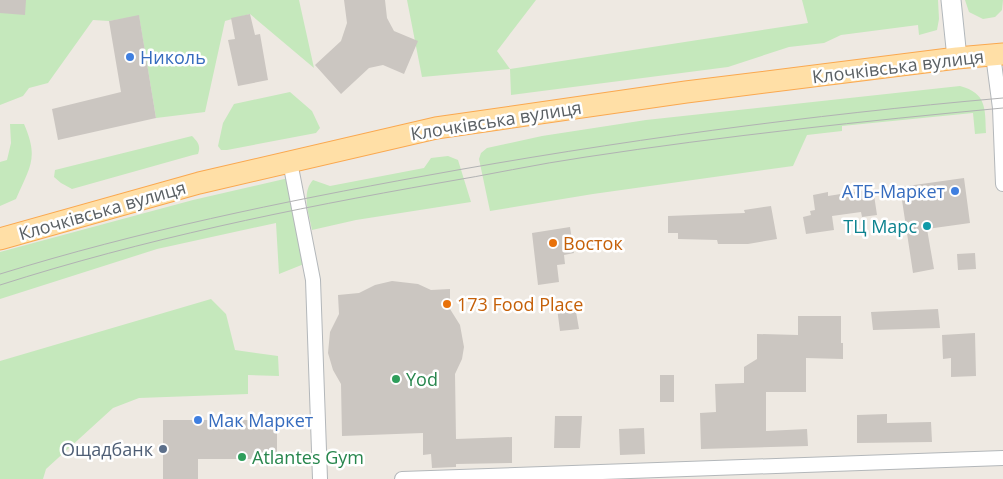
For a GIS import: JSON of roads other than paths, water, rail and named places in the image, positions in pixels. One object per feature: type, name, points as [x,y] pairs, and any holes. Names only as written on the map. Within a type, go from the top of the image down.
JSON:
[{"type":"main road","name":"Клочківська вулиця","points":[[0,238],[199,183],[353,145],[436,128],[558,109],[998,54]]},
{"type":"street","points":[[951,0],[957,58]]},
{"type":"street","points":[[998,54],[1003,184]]},
{"type":"street","points":[[290,162],[313,280],[320,479]]},
{"type":"street","points":[[402,479],[1003,458]]},
{"type":"tram line","points":[[0,274],[105,244],[210,219],[317,196],[496,163],[713,130],[858,112],[1003,98]]},
{"type":"tram line","points":[[0,285],[109,253],[218,226],[328,203],[549,163],[638,149],[742,136],[1003,108]]},
{"type":"place","name":"Николь","points":[[130,57]]},
{"type":"place","name":"АТБ-Маркет","points":[[955,191]]},
{"type":"place","name":"ТЦ Марс","points":[[927,226]]},
{"type":"place","name":"Восток","points":[[553,243]]},
{"type":"place","name":"173 Food Place","points":[[447,304]]},
{"type":"place","name":"Yod","points":[[396,379]]},
{"type":"place","name":"Мак Маркет","points":[[198,420]]},
{"type":"place","name":"Ощадбанк","points":[[163,449]]},
{"type":"place","name":"Atlantes Gym","points":[[242,457]]}]
